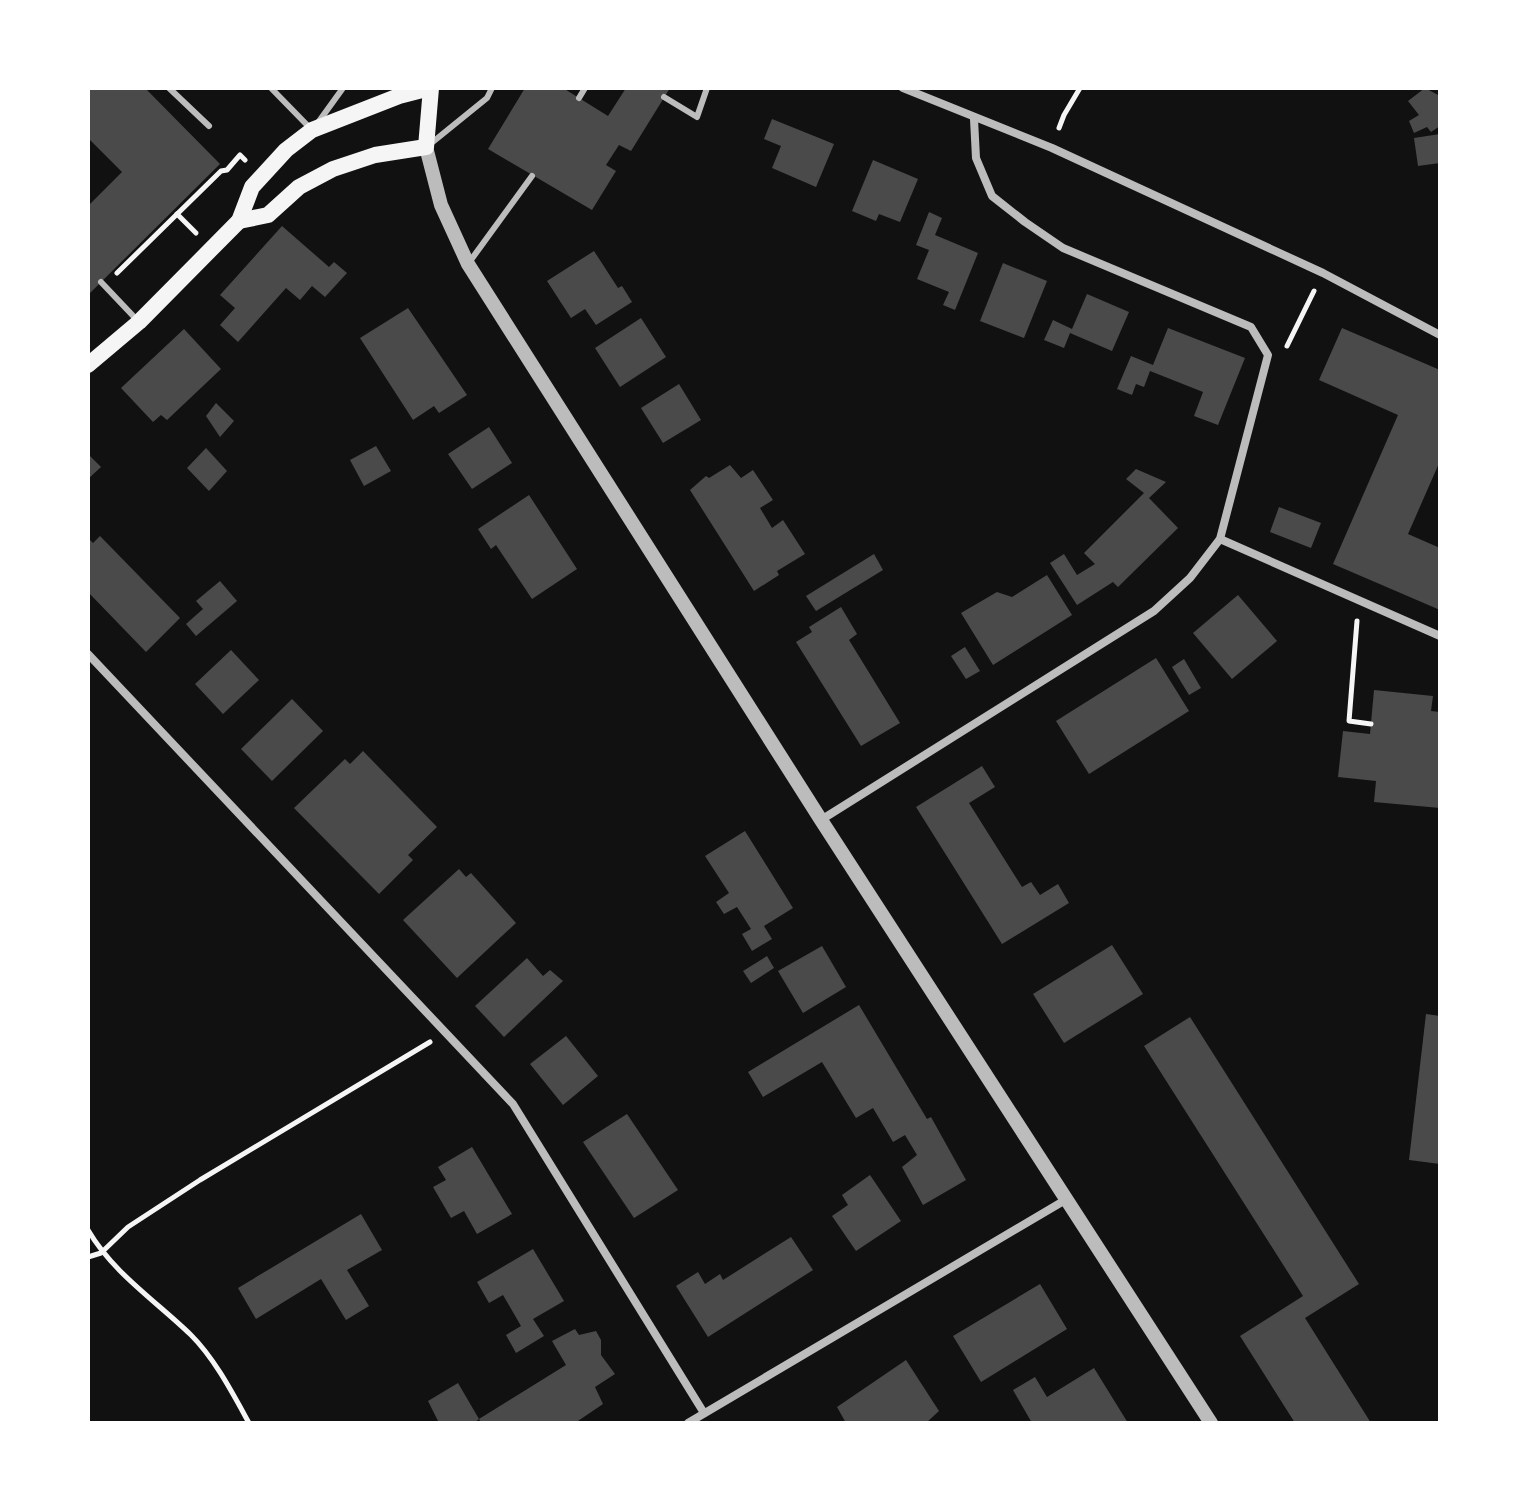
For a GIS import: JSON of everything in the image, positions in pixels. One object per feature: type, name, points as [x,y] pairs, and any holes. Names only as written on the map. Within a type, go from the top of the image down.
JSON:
[{"type":"main road","points":[[88,365],[139,322],[239,221],[252,187],[286,150],[312,130],[399,96],[431,88],[426,147],[375,155],[333,169],[299,187],[268,215],[239,221]]},
{"type":"street","points":[[903,88],[1052,148],[1323,273],[1440,335]]},
{"type":"street","points":[[821,820],[1154,611],[1190,578],[1220,539],[1268,355],[1251,327],[1063,248],[992,196],[976,158],[974,119]]},
{"type":"street","points":[[426,147],[441,205],[468,264],[821,820],[1211,1423]]},
{"type":"street","points":[[1220,539],[1440,636]]},
{"type":"street","points":[[88,654],[513,1104],[704,1413]]},
{"type":"street","points":[[688,1423],[1067,1199]]},
{"type":"lane","points":[[169,88],[209,126]]},
{"type":"lane","points":[[271,88],[312,130],[343,88]]},
{"type":"lane","points":[[426,147],[487,98],[492,88]]},
{"type":"lane","points":[[579,98],[585,88]]},
{"type":"lane","points":[[664,97],[697,117],[707,88]]},
{"type":"lane","points":[[468,264],[532,176]]},
{"type":"lane","points":[[103,284],[139,322]]},
{"type":"path","points":[[1064,115],[1080,88]]},
{"type":"path","points":[[103,284],[236,159]]},
{"type":"path","points":[[1268,355],[1289,345],[1323,273]]},
{"type":"path","points":[[1359,601],[1349,721],[1371,724]]},
{"type":"path","points":[[88,1257],[101,1253],[128,1227],[200,1180],[445,1033]]},
{"type":"path","points":[[88,1230],[101,1253],[194,1338],[231,1390],[249,1423]]},
{"type":"building","points":[[88,88],[145,88],[220,164],[88,295],[88,206],[122,172],[88,138]]},
{"type":"building","points":[[525,88],[563,88],[608,116],[626,88],[670,88],[631,151],[619,145],[606,165],[616,171],[592,210],[488,149]]},
{"type":"building","points":[[1425,88],[1440,96],[1440,126],[1431,132],[1427,127],[1414,133],[1409,121],[1419,115],[1408,101]]},
{"type":"building","points":[[772,119],[834,144],[816,187],[772,168],[781,146],[764,139]]},
{"type":"building","points":[[1440,134],[1440,163],[1418,166],[1414,138]]},
{"type":"building","points":[[873,160],[918,179],[900,222],[879,214],[876,221],[852,211]]},
{"type":"building","points":[[929,212],[942,218],[935,235],[978,253],[955,310],[943,305],[949,292],[917,279],[929,250],[916,245]]},
{"type":"building","points":[[282,226],[329,267],[334,262],[347,273],[325,297],[312,286],[300,300],[286,288],[238,342],[220,325],[235,308],[220,295]]},
{"type":"building","points":[[594,251],[618,288],[622,286],[632,302],[596,325],[585,309],[571,318],[547,281]]},
{"type":"building","points":[[1003,263],[1047,281],[1024,338],[980,321]]},
{"type":"building","points":[[1087,294],[1129,312],[1112,351],[1070,333],[1064,348],[1044,340],[1053,320],[1072,329]]},
{"type":"building","points":[[408,308],[467,395],[439,413],[434,406],[413,420],[360,338]]},
{"type":"building","points":[[641,318],[666,357],[620,387],[595,348]]},
{"type":"building","points":[[1168,328],[1245,358],[1218,425],[1194,416],[1203,392],[1150,371],[1144,387],[1136,384],[1132,395],[1117,389],[1131,356],[1153,365]]},
{"type":"building","points":[[1342,328],[1440,370],[1440,461],[1408,534],[1440,548],[1440,610],[1333,564],[1398,415],[1319,380]]},
{"type":"building","points":[[184,329],[221,369],[167,420],[161,415],[153,422],[121,388]]},
{"type":"building","points":[[679,384],[701,420],[663,443],[641,408]]},
{"type":"building","points":[[216,403],[234,421],[220,437],[206,416]]},
{"type":"building","points":[[489,427],[512,463],[472,489],[448,454]]},
{"type":"building","points":[[376,446],[391,471],[364,486],[350,460]]},
{"type":"building","points":[[206,448],[227,471],[209,491],[187,468]]},
{"type":"building","points":[[88,454],[101,467],[88,479]]},
{"type":"building","points":[[730,465],[741,478],[753,470],[773,500],[760,508],[772,528],[783,520],[805,554],[777,571],[779,575],[754,591],[690,490],[706,476],[709,478]]},
{"type":"building","points":[[1136,469],[1166,482],[1149,498],[1178,528],[1118,587],[1113,582],[1077,605],[1050,563],[1064,554],[1077,575],[1095,564],[1084,553],[1144,493],[1126,479]]},
{"type":"building","points":[[529,495],[577,569],[532,599],[496,545],[491,549],[478,529]]},
{"type":"building","points":[[1279,507],[1321,523],[1311,548],[1270,532]]},
{"type":"building","points":[[100,536],[180,618],[146,652],[88,592],[88,538],[93,543]]},
{"type":"building","points":[[874,554],[883,570],[816,611],[806,596]]},
{"type":"building","points":[[1047,575],[1072,615],[993,665],[961,613],[997,592],[1012,597]]},
{"type":"building","points":[[220,581],[237,601],[196,636],[186,624],[203,609],[196,601]]},
{"type":"building","points":[[1238,595],[1277,641],[1232,679],[1193,633]]},
{"type":"building","points":[[841,607],[857,634],[849,640],[900,723],[861,746],[796,642],[812,632],[809,627]]},
{"type":"building","points":[[965,647],[980,671],[966,679],[951,656]]},
{"type":"building","points":[[231,650],[259,680],[223,714],[195,684]]},
{"type":"building","points":[[1156,658],[1189,711],[1089,774],[1056,721]]},
{"type":"building","points":[[1184,659],[1201,688],[1189,695],[1172,667]]},
{"type":"building","points":[[1374,690],[1433,696],[1431,711],[1440,712],[1440,808],[1374,802],[1376,781],[1338,777],[1343,731],[1370,734]]},
{"type":"building","points":[[292,699],[323,731],[272,781],[241,749]]},
{"type":"building","points":[[363,751],[437,827],[408,855],[413,860],[379,894],[294,808],[345,759],[350,764]]},
{"type":"building","points":[[982,766],[995,787],[969,803],[1022,887],[1031,882],[1040,895],[1058,884],[1069,903],[1002,944],[916,807]]},
{"type":"building","points":[[745,831],[793,908],[764,926],[772,939],[752,951],[742,934],[751,929],[737,907],[724,914],[716,902],[729,893],[705,856]]},
{"type":"building","points":[[459,869],[466,877],[471,873],[516,923],[457,978],[403,920]]},
{"type":"building","points":[[1112,945],[1143,994],[1064,1043],[1033,994]]},
{"type":"building","points":[[822,946],[846,987],[803,1013],[778,971]]},
{"type":"building","points":[[767,956],[774,968],[751,983],[743,971]]},
{"type":"building","points":[[527,958],[543,976],[550,970],[563,981],[504,1037],[475,1006]]},
{"type":"building","points":[[859,1005],[927,1119],[931,1117],[966,1180],[923,1205],[902,1167],[917,1155],[905,1135],[893,1142],[873,1108],[856,1118],[822,1062],[763,1097],[748,1072]]},
{"type":"building","points":[[1426,1014],[1440,1016],[1440,1164],[1409,1160]]},
{"type":"building","points":[[1190,1017],[1359,1284],[1305,1318],[1371,1423],[1295,1423],[1240,1336],[1303,1296],[1144,1046]]},
{"type":"building","points":[[566,1036],[598,1076],[563,1105],[530,1064]]},
{"type":"building","points":[[627,1114],[678,1190],[634,1218],[583,1142]]},
{"type":"building","points":[[472,1147],[512,1214],[477,1234],[464,1211],[451,1218],[433,1187],[446,1180],[438,1167]]},
{"type":"building","points":[[870,1175],[901,1221],[856,1251],[832,1216],[848,1205],[842,1195]]},
{"type":"building","points":[[361,1214],[382,1250],[347,1270],[369,1306],[346,1320],[321,1279],[256,1319],[238,1288]]},
{"type":"building","points":[[791,1237],[813,1270],[708,1337],[676,1286],[698,1272],[705,1284],[720,1274],[723,1280]]},
{"type":"building","points":[[533,1249],[564,1301],[533,1319],[544,1336],[516,1353],[506,1335],[521,1326],[503,1295],[489,1303],[477,1282]]},
{"type":"building","points":[[1040,1284],[1067,1329],[981,1382],[953,1336]]},
{"type":"building","points":[[575,1329],[579,1335],[596,1331],[601,1340],[601,1355],[615,1374],[595,1387],[603,1404],[575,1423],[481,1423],[479,1419],[566,1365],[552,1341]]},
{"type":"building","points":[[906,1360],[939,1411],[926,1423],[846,1423],[837,1407]]},
{"type":"building","points":[[1094,1368],[1128,1423],[1032,1423],[1013,1390],[1035,1377],[1047,1397]]},
{"type":"building","points":[[458,1383],[479,1419],[474,1423],[439,1423],[428,1401]]}]
